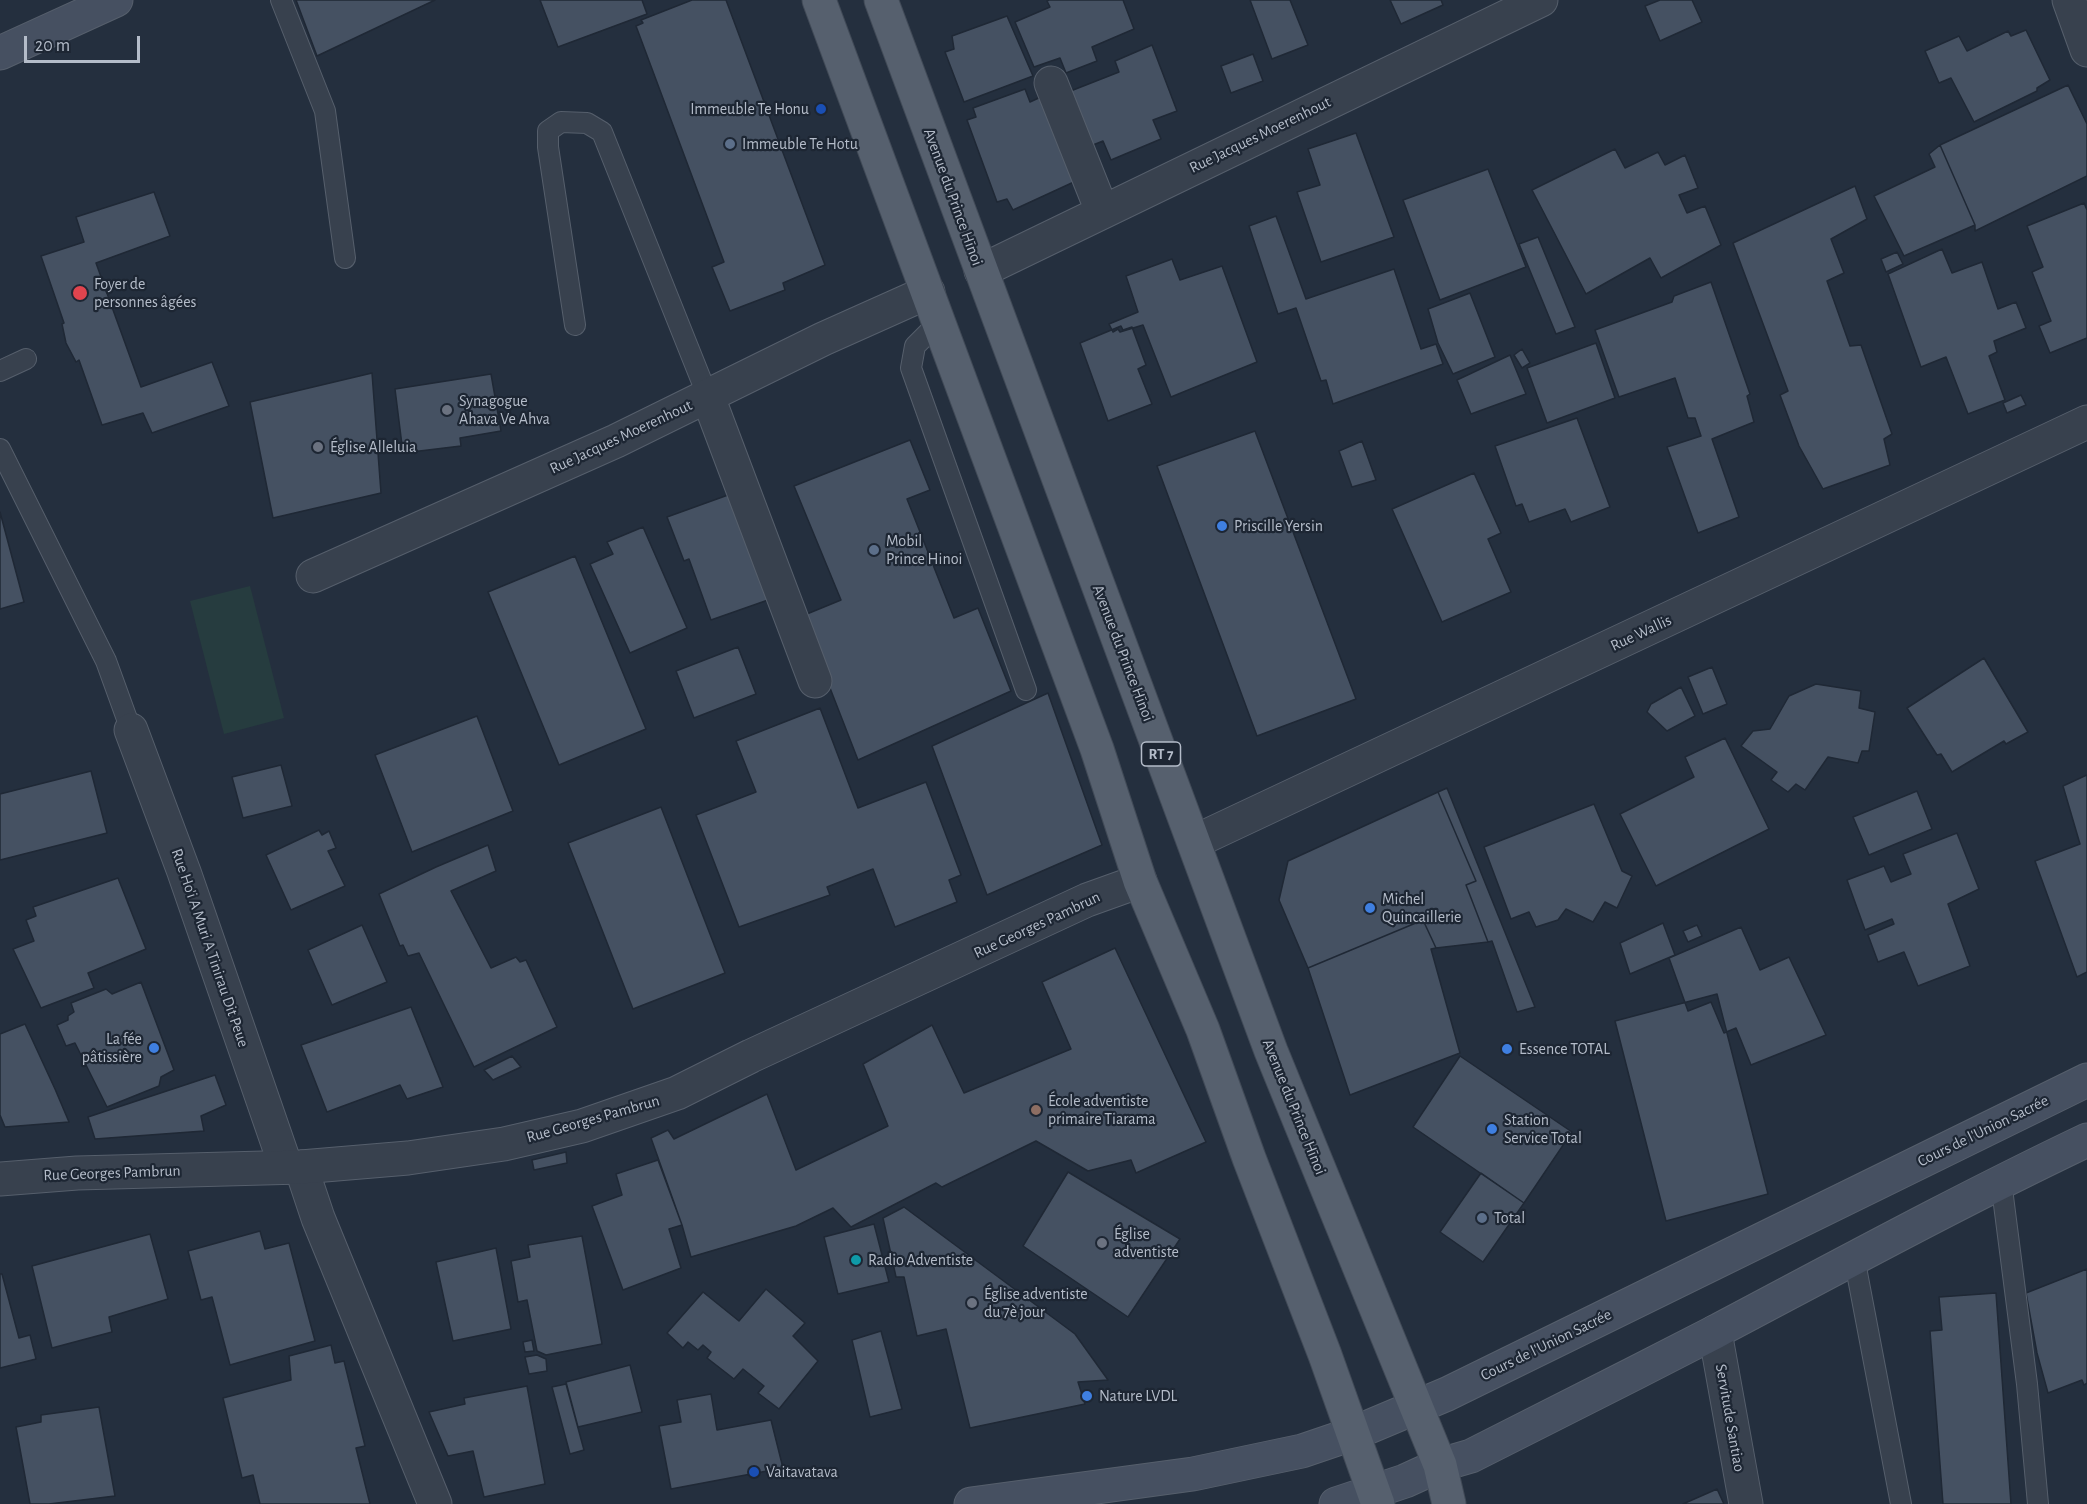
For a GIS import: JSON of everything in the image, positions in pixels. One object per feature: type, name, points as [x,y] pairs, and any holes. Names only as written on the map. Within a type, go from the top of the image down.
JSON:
[{"type":"main road","points":[[0,53],[116,0]]},
{"type":"main road","points":[[819,0],[1097,749],[1140,881],[1203,1030],[1376,1498]]},
{"type":"main road","name":"Avenue du Prince Hīnoi","points":[[881,0],[1284,1084],[1440,1465],[1449,1504]]},
{"type":"main road","name":"Cours de l'Union Sacrée","points":[[971,1504],[1193,1474],[1302,1451],[1352,1434],[1479,1379],[2087,1080]]},
{"type":"main road","points":[[1336,1504],[1376,1498],[1405,1481],[1440,1465],[1471,1456],[1715,1332],[2001,1181],[2087,1140]]},
{"type":"street","name":"Rue Jacques Moerenhout","points":[[981,271],[1541,0]]},
{"type":"street","points":[[2069,0],[2087,51]]},
{"type":"street","points":[[1051,83],[1102,211]]},
{"type":"street","name":"Rue Jacques Moerenhout","points":[[313,576],[616,441],[824,339],[933,307]]},
{"type":"street","points":[[708,397],[815,681]]},
{"type":"street","name":"Rue Wallis","points":[[1194,842],[2087,422]]},
{"type":"street","name":"Rue Ho'i A Muri A Tinirau Dit Peue","points":[[131,730],[293,1167],[318,1218],[435,1504]]},
{"type":"street","name":"Rue Georges Pambrun","points":[[0,1179],[88,1173],[293,1167],[408,1158],[504,1144],[582,1126],[677,1093],[751,1056],[1087,900],[1140,881]]},
{"type":"street","name":"Servitude Santiao","points":[[1715,1332],[1746,1504]]},
{"type":"lane","points":[[281,0],[325,111],[345,258]]},
{"type":"lane","points":[[575,325],[548,147],[549,131],[561,122],[586,123],[602,132],[708,397]]},
{"type":"lane","points":[[933,307],[915,346],[911,368],[1026,690]]},
{"type":"lane","points":[[0,372],[26,359]]},
{"type":"lane","points":[[0,449],[106,661],[131,730]]},
{"type":"lane","points":[[2001,1181],[2027,1384],[2038,1504]]},
{"type":"lane","points":[[1854,1257],[1901,1504]]},
{"type":"green space","points":[[250,586],[284,718],[224,734],[190,601]]},
{"type":"building","points":[[296,0],[435,0],[317,56]]},
{"type":"building","points":[[540,0],[642,0],[647,14],[558,47]]},
{"type":"building","name":"Immeuble Te Hotu","points":[[692,0],[726,0],[825,265],[783,283],[785,290],[730,311],[712,267],[724,262],[636,26],[643,23],[641,20]]},
{"type":"building","points":[[1123,0],[1134,29],[1092,47],[1097,61],[1066,73],[1060,58],[1034,67],[1015,22],[1050,7],[1047,1]]},
{"type":"building","points":[[1250,0],[1290,0],[1308,45],[1272,59]]},
{"type":"building","points":[[1390,0],[1441,0],[1443,5],[1401,24]]},
{"type":"building","points":[[1660,0],[1692,0],[1702,22],[1660,41],[1645,6]]},
{"type":"building","points":[[1007,16],[1033,76],[964,102],[945,52],[954,49],[952,36]]},
{"type":"building","points":[[2026,30],[2050,80],[2037,88],[2037,91],[1974,122],[1951,78],[1939,83],[1925,51],[1959,36],[1967,51],[2008,31],[2011,36]]},
{"type":"building","points":[[1152,45],[1177,111],[1153,120],[1161,139],[1111,160],[1103,141],[1083,149],[1063,94],[1119,72],[1115,61]]},
{"type":"building","points":[[1253,54],[1263,81],[1231,93],[1221,66]]},
{"type":"building","points":[[2068,85],[2087,124],[2087,176],[1975,231],[1975,225],[1940,145]]},
{"type":"building","points":[[1025,89],[1030,102],[1043,96],[1076,181],[1013,210],[1007,199],[997,202],[967,120],[976,117],[973,108]]},
{"type":"building","points":[[1356,133],[1394,237],[1321,262],[1297,192],[1320,185],[1308,149]]},
{"type":"building","points":[[1940,145],[1975,225],[1904,256],[1874,196],[1935,167],[1929,154]]},
{"type":"building","points":[[1615,149],[1625,168],[1658,152],[1665,165],[1685,155],[1698,188],[1679,195],[1687,213],[1705,206],[1721,245],[1661,278],[1650,258],[1586,294],[1532,190]]},
{"type":"building","points":[[1488,169],[1526,267],[1440,300],[1403,200]]},
{"type":"building","points":[[1855,186],[1867,219],[1831,239],[1844,273],[1827,281],[1850,346],[1861,345],[1892,434],[1884,439],[1890,465],[1823,489],[1799,446],[1780,395],[1788,391],[1733,243]]},
{"type":"building","name":"Foyer de personnes âgées","points":[[154,192],[170,236],[96,263],[141,387],[212,362],[229,406],[152,433],[143,413],[102,425],[79,360],[76,362],[66,343],[62,324],[64,323],[41,256],[84,242],[76,217]]},
{"type":"building","points":[[2084,203],[2087,210],[2087,338],[2050,353],[2039,326],[2051,321],[2032,272],[2043,267],[2027,226]]},
{"type":"building","points":[[1276,216],[1306,299],[1394,269],[1421,349],[1436,344],[1443,364],[1333,404],[1326,380],[1321,381],[1296,308],[1278,314],[1249,226]]},
{"type":"building","points":[[1538,237],[1575,327],[1556,334],[1519,244]]},
{"type":"building","points":[[1942,249],[1952,273],[1982,262],[1998,309],[2016,302],[2026,328],[1994,341],[1997,352],[1989,356],[2005,400],[1968,414],[1946,357],[1921,367],[1888,274]]},
{"type":"building","points":[[1897,252],[1903,264],[1886,272],[1881,259]]},
{"type":"building","points":[[1172,259],[1180,280],[1222,266],[1257,362],[1171,397],[1143,325],[1113,332],[1109,324],[1138,312],[1126,276]]},
{"type":"building","points":[[1711,282],[1750,394],[1747,396],[1754,422],[1712,439],[1739,517],[1698,533],[1667,447],[1701,436],[1695,418],[1688,418],[1675,378],[1619,397],[1595,330],[1672,302],[1674,296]]},
{"type":"building","points":[[1470,293],[1495,357],[1453,374],[1438,343],[1428,309]]},
{"type":"building","points":[[1121,326],[1123,330],[1132,327],[1146,365],[1138,369],[1152,404],[1108,421],[1080,343]]},
{"type":"building","points":[[1596,343],[1615,398],[1547,423],[1527,368]]},
{"type":"building","points":[[1522,349],[1530,363],[1522,368],[1514,355]]},
{"type":"building","points":[[1510,355],[1526,394],[1471,414],[1457,380]]},
{"type":"building","name":"Église Alleluia","points":[[372,373],[381,493],[273,518],[250,402]]},
{"type":"building","name":"Synagogue Ahava Ve Ahva","points":[[491,374],[501,431],[460,438],[461,446],[403,453],[395,389]]},
{"type":"building","points":[[2021,395],[2026,405],[2007,413],[2003,403]]},
{"type":"building","points":[[1577,418],[1610,507],[1571,522],[1565,509],[1529,522],[1522,504],[1516,506],[1495,446]]},
{"type":"building","points":[[1255,431],[1356,699],[1257,736],[1157,466]]},
{"type":"building","name":"Mobil Prince Hinoi","points":[[910,440],[930,490],[907,499],[954,618],[978,608],[1011,691],[858,760],[802,616],[841,600],[794,486]]},
{"type":"building","points":[[1362,441],[1376,480],[1352,487],[1339,451]]},
{"type":"building","points":[[1474,473],[1501,533],[1488,539],[1511,592],[1442,622],[1392,509]]},
{"type":"building","points":[[728,495],[768,600],[711,620],[689,559],[684,561],[667,517]]},
{"type":"building","points":[[0,512],[24,602],[0,609]]},
{"type":"building","points":[[643,527],[687,628],[630,653],[590,564],[613,554],[607,542]]},
{"type":"building","points":[[575,556],[646,729],[559,765],[488,592]]},
{"type":"building","points":[[738,647],[756,694],[694,718],[676,671]]},
{"type":"building","points":[[1984,658],[2028,732],[2006,744],[2004,741],[1952,772],[1941,754],[1937,755],[1907,708]]},
{"type":"building","points":[[1712,667],[1727,704],[1703,714],[1688,677]]},
{"type":"building","points":[[1816,684],[1861,691],[1859,708],[1875,712],[1869,751],[1862,751],[1858,763],[1828,757],[1805,790],[1796,784],[1788,792],[1771,780],[1777,772],[1741,746],[1753,731],[1770,729],[1789,696]]},
{"type":"building","points":[[1681,687],[1695,716],[1667,731],[1647,712],[1651,704]]},
{"type":"building","points":[[1048,693],[1102,845],[987,895],[932,746]]},
{"type":"building","points":[[820,708],[858,808],[926,782],[961,875],[949,880],[957,902],[895,927],[873,869],[827,887],[830,895],[739,927],[696,815],[756,792],[736,741]]},
{"type":"building","points":[[477,716],[513,811],[412,852],[375,755]]},
{"type":"building","points":[[1725,738],[1769,829],[1656,886],[1620,814],[1694,777],[1685,757]]},
{"type":"building","points":[[281,765],[292,806],[243,818],[232,777]]},
{"type":"building","points":[[91,771],[107,833],[0,860],[0,794]]},
{"type":"building","points":[[2087,775],[2087,972],[2077,977],[2035,861],[2080,844],[2063,786]]},
{"type":"building","points":[[1447,788],[1535,1007],[1517,1012],[1492,941],[1488,942],[1466,885],[1476,881],[1438,792]]},
{"type":"building","points":[[1917,791],[1932,829],[1869,855],[1853,817]]},
{"type":"building","points":[[1438,792],[1476,881],[1466,885],[1488,942],[1436,948],[1423,920],[1308,968],[1279,900],[1288,861]]},
{"type":"building","points":[[1594,804],[1622,871],[1632,876],[1617,908],[1605,902],[1593,922],[1566,909],[1558,920],[1536,927],[1529,912],[1511,919],[1484,847]]},
{"type":"building","points":[[661,807],[725,973],[633,1009],[568,843]]},
{"type":"building","points":[[319,830],[322,835],[329,831],[336,848],[328,851],[345,886],[291,910],[266,855]]},
{"type":"building","points":[[1957,833],[1979,889],[1948,904],[1970,966],[1918,986],[1904,952],[1878,962],[1868,935],[1894,924],[1892,919],[1865,930],[1847,880],[1884,866],[1891,882],[1911,874],[1903,854]]},
{"type":"building","points":[[488,845],[496,871],[451,891],[491,968],[516,957],[520,962],[526,960],[557,1027],[474,1067],[419,953],[408,956],[403,945],[400,946],[379,894]]},
{"type":"building","points":[[118,878],[146,949],[88,973],[94,988],[41,1008],[13,949],[34,941],[26,920],[36,916],[33,907]]},
{"type":"building","points":[[1423,920],[1436,948],[1431,949],[1460,1053],[1350,1095],[1308,968]]},
{"type":"building","points":[[1663,923],[1675,955],[1630,974],[1620,943]]},
{"type":"building","points":[[362,925],[387,982],[332,1005],[308,950]]},
{"type":"building","points":[[1697,925],[1702,936],[1688,942],[1683,931]]},
{"type":"building","points":[[1741,927],[1760,970],[1789,957],[1826,1035],[1751,1065],[1736,1028],[1724,1033],[1711,1002],[1688,1011],[1669,958]]},
{"type":"building","name":"École adventiste primaire Tiarama","points":[[1115,948],[1206,1142],[1136,1173],[1131,1160],[1088,1171],[1036,1141],[942,1187],[936,1183],[851,1227],[833,1208],[796,1226],[691,1257],[651,1138],[668,1130],[674,1139],[767,1094],[796,1170],[888,1126],[863,1064],[932,1025],[964,1093],[1071,1049],[1042,982]]},
{"type":"building","points":[[141,982],[174,1070],[161,1077],[159,1086],[107,1107],[75,1043],[66,1046],[57,1025],[68,1020],[68,1016],[74,1012],[71,1003],[106,989],[112,994]]},
{"type":"building","points":[[1717,994],[1768,1194],[1666,1221],[1615,1021]]},
{"type":"building","points":[[411,1007],[443,1087],[407,1099],[400,1085],[327,1112],[301,1045]]},
{"type":"building","points":[[25,1024],[69,1122],[5,1127],[0,1115],[0,1034]]},
{"type":"building","points":[[512,1056],[521,1067],[493,1080],[484,1070]]},
{"type":"building","name":"Station Service Total","points":[[1460,1056],[1572,1132],[1524,1203],[1413,1127]]},
{"type":"building","points":[[215,1075],[226,1105],[201,1116],[204,1131],[95,1139],[88,1117]]},
{"type":"building","points":[[566,1152],[567,1163],[534,1170],[532,1160]]},
{"type":"building","points":[[658,1160],[682,1225],[669,1229],[681,1268],[623,1290],[592,1206],[622,1195],[616,1174]]},
{"type":"building","name":"Église adventiste","points":[[1068,1172],[1180,1239],[1128,1317],[1023,1246]]},
{"type":"building","name":"Total","points":[[1481,1173],[1524,1203],[1483,1262],[1440,1232]]},
{"type":"building","name":"Église adventiste du 7è jour","points":[[904,1207],[1075,1334],[1108,1380],[1078,1382],[1085,1404],[970,1428],[946,1329],[917,1336],[904,1277],[896,1277],[883,1218]]},
{"type":"building","name":"Radio Adventiste","points":[[874,1224],[889,1282],[838,1294],[824,1237]]},
{"type":"building","points":[[260,1231],[265,1249],[289,1243],[315,1341],[230,1365],[212,1297],[201,1300],[188,1251]]},
{"type":"building","points":[[150,1234],[168,1299],[109,1317],[112,1332],[52,1348],[32,1266]]},
{"type":"building","points":[[582,1236],[602,1344],[546,1355],[537,1351],[527,1300],[518,1302],[511,1261],[530,1257],[528,1245]]},
{"type":"building","points":[[496,1248],[511,1329],[453,1341],[436,1262]]},
{"type":"building","points":[[2087,1269],[2087,1383],[2084,1385],[2082,1380],[2048,1393],[2037,1353],[2026,1293]]},
{"type":"building","points":[[0,1274],[2,1274],[19,1338],[30,1335],[36,1359],[0,1368]]},
{"type":"building","points":[[766,1289],[805,1323],[793,1336],[818,1361],[779,1409],[758,1393],[764,1386],[743,1369],[734,1379],[707,1358],[711,1352],[703,1345],[698,1350],[688,1342],[683,1348],[667,1333],[703,1292],[739,1321]]},
{"type":"building","points":[[1996,1293],[2011,1504],[1943,1504],[1930,1331],[1942,1330],[1939,1297]]},
{"type":"building","points":[[881,1331],[902,1409],[870,1417],[852,1340]]},
{"type":"building","points":[[532,1340],[534,1351],[525,1352],[523,1342]]},
{"type":"building","points":[[331,1345],[335,1363],[344,1361],[365,1446],[356,1448],[370,1504],[260,1504],[253,1475],[242,1478],[223,1398],[291,1380],[289,1356]]},
{"type":"building","points":[[537,1355],[546,1359],[547,1371],[529,1374],[525,1357]]},
{"type":"building","points":[[630,1365],[642,1412],[578,1427],[566,1382]]},
{"type":"building","points":[[566,1384],[584,1450],[570,1454],[552,1387]]},
{"type":"building","points":[[527,1386],[545,1484],[484,1497],[473,1451],[448,1456],[429,1412],[465,1404],[464,1398]]},
{"type":"building","points":[[711,1394],[717,1430],[771,1420],[783,1468],[671,1489],[659,1426],[681,1422],[677,1400]]},
{"type":"building","points":[[99,1407],[115,1496],[30,1504],[16,1427],[41,1422],[41,1415]]},
{"type":"building","points":[[1717,1489],[1724,1504],[1683,1504]]},
{"type":"place","name":"Immeuble Te Honu","points":[[821,109]]},
{"type":"place","name":"Immeuble Te Hotu","points":[[730,144]]},
{"type":"place","name":"Foyer de personnes âgées","points":[[80,293]]},
{"type":"place","name":"Synagogue Ahava Ve Ahva","points":[[447,410]]},
{"type":"place","name":"Église Alleluia","points":[[318,447]]},
{"type":"place","name":"Priscille Yersin","points":[[1222,526]]},
{"type":"place","name":"Mobil Prince Hinoi","points":[[874,550]]},
{"type":"place","name":"Michel Quincaillerie","points":[[1370,908]]},
{"type":"place","name":"La fée pâtissière","points":[[154,1048]]},
{"type":"place","name":"Essence TOTAL","points":[[1507,1049]]},
{"type":"place","name":"École adventiste primaire Tiarama","points":[[1036,1110]]},
{"type":"place","name":"Station Service Total","points":[[1492,1129]]},
{"type":"place","name":"Total","points":[[1482,1218]]},
{"type":"place","name":"Église adventiste","points":[[1102,1243]]},
{"type":"place","name":"Radio Adventiste","points":[[856,1260]]},
{"type":"place","name":"Église adventiste du 7è jour","points":[[972,1303]]},
{"type":"place","name":"Nature LVDL","points":[[1087,1396]]},
{"type":"place","name":"Vaitavatava","points":[[754,1472]]}]
